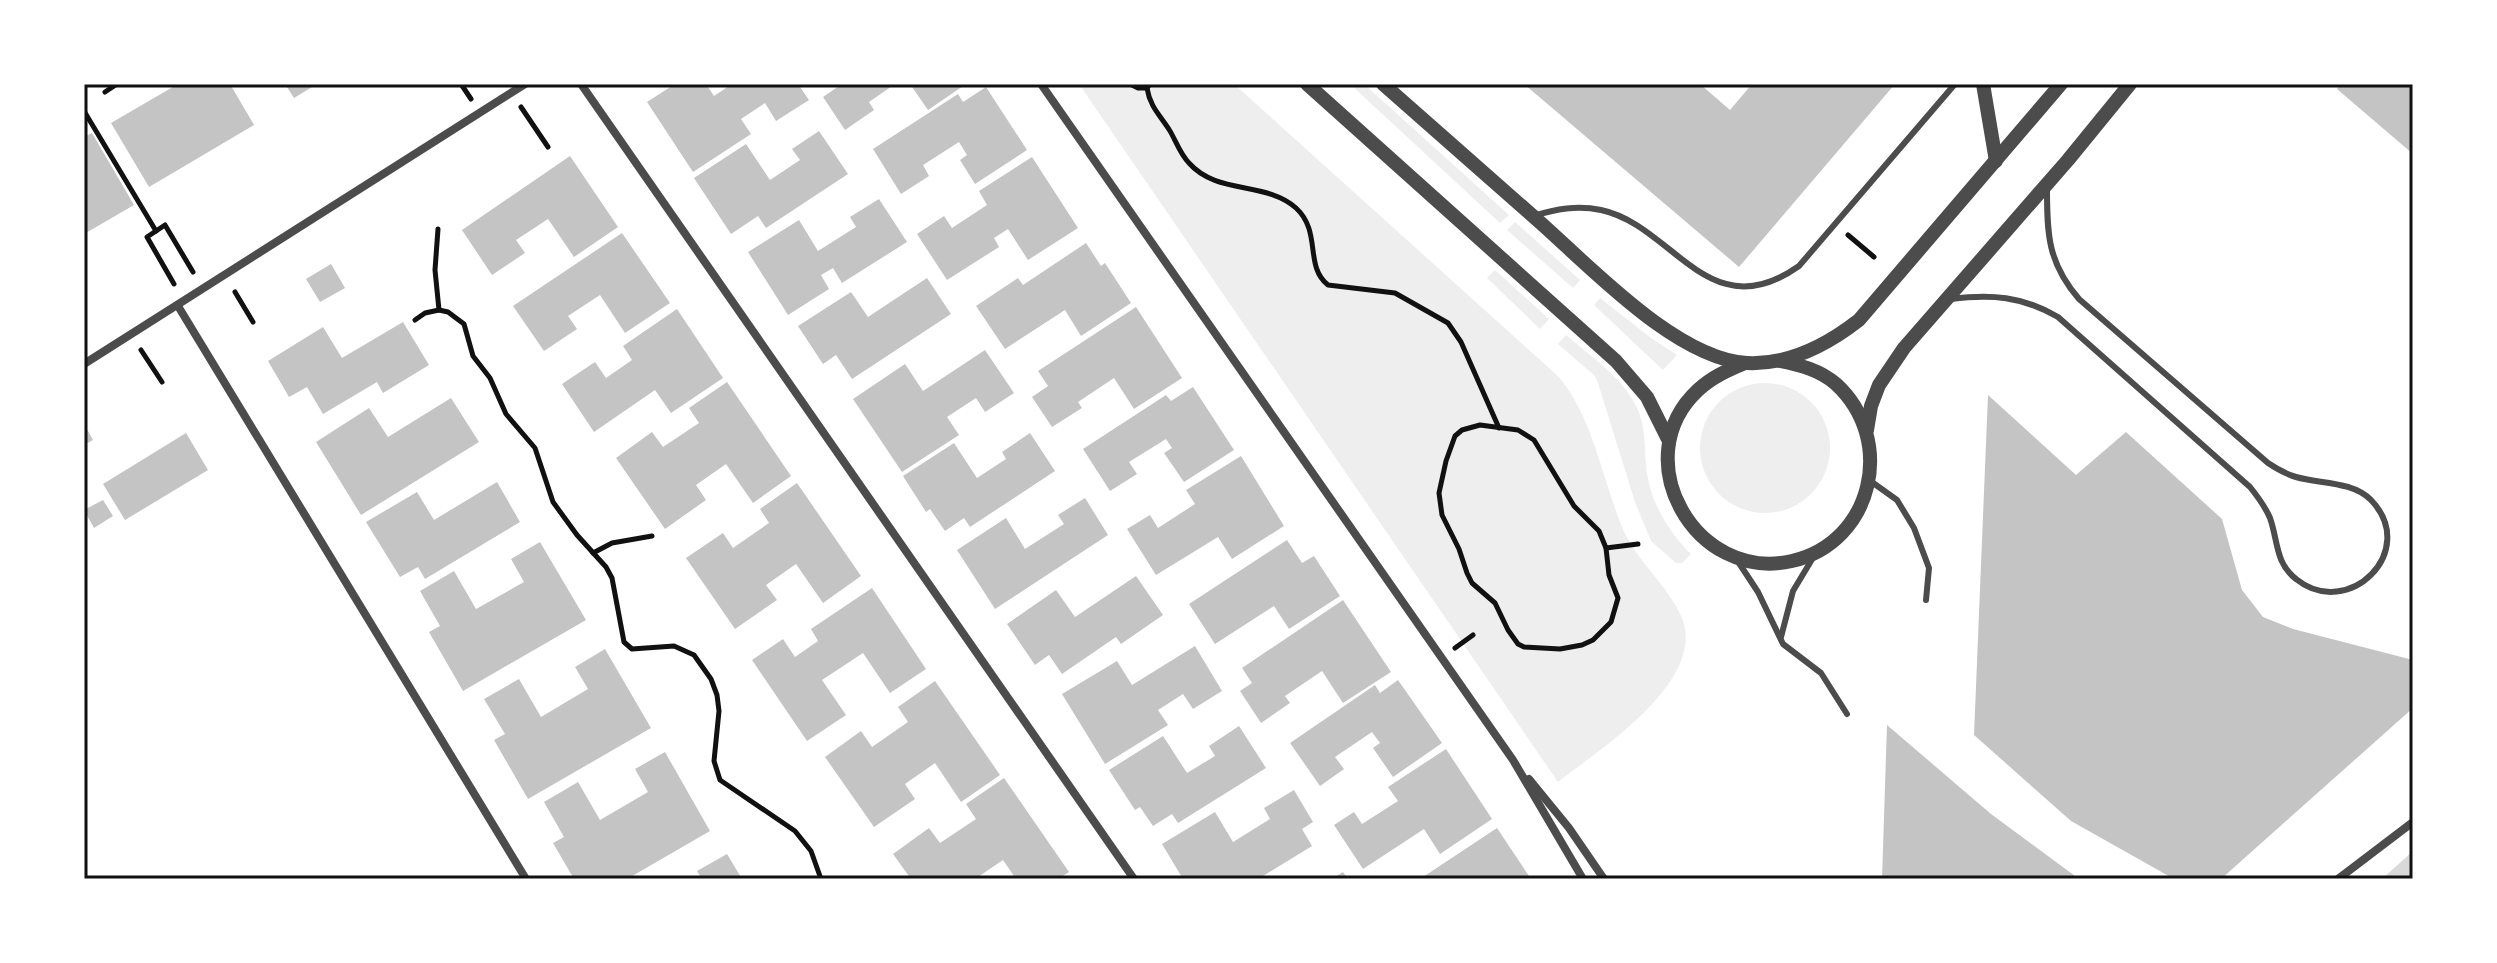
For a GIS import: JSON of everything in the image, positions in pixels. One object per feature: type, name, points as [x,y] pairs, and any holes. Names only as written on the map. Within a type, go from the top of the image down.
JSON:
[{"type":"street","points":[[84,364],[525,84]]},
{"type":"street","points":[[581,84],[1134,879]]},
{"type":"street","points":[[1041,84],[1513,760],[1583,879]]},
{"type":"street","points":[[1307,84],[1616,361],[1647,397],[1669,441]]},
{"type":"street","points":[[1383,84],[1665,330],[1691,345],[1745,363]]},
{"type":"street","points":[[1983,84],[1996,161]]},
{"type":"street","points":[[1780,361],[1821,345],[1859,320],[2061,84]]},
{"type":"street","points":[[1867,430],[1871,406],[1885,376],[1904,348],[2130,84]]},
{"type":"street","points":[[182,304],[526,879]]},
{"type":"street","points":[[1780,361],[1809,368],[1834,382],[1854,404],[1867,430],[1872,463],[1866,497],[1849,526],[1818,550],[1792,561],[1758,563],[1725,554],[1698,534],[1678,507],[1668,475],[1669,441],[1679,415],[1696,391],[1719,374],[1745,363],[1780,361]]},
{"type":"street","points":[[1513,760],[1569,828],[1604,879]]},
{"type":"street","points":[[2338,879],[2413,822]]},
{"type":"lane","points":[[1533,216],[1575,207],[1602,210],[1627,220],[1707,276],[1739,285],[1755,285],[1786,275],[1799,266],[1955,84]]},
{"type":"lane","points":[[1943,300],[2000,296],[2020,299],[2058,317],[2250,487],[2270,518],[2277,553],[2283,565],[2292,577],[2304,585],[2334,592],[2363,583],[2375,573],[2387,548],[2387,534],[2385,520],[2368,497],[2356,490],[2293,476],[2268,463],[2079,299],[2065,283],[2049,247],[2047,184]]},
{"type":"lane","points":[[1869,480],[1897,500],[1914,528],[1929,568],[1926,600]]},
{"type":"lane","points":[[1781,637],[1793,591],[1818,550]]},
{"type":"lane","points":[[1736,557],[1788,650],[1821,673],[1847,714]]},
{"type":"path","points":[[1130,84],[1138,88],[1148,86],[1156,114],[1165,123],[1187,162],[1200,174],[1220,183],[1279,197],[1301,213],[1312,234],[1315,266],[1320,279],[1328,285],[1395,293],[1448,323],[1461,342],[1499,429]]},
{"type":"path","points":[[512,93],[548,147]]},
{"type":"path","points":[[84,111],[156,231]]},
{"type":"path","points":[[1834,223],[1874,257]]},
{"type":"path","points":[[182,304],[147,237],[165,225],[204,290]]},
{"type":"path","points":[[438,229],[435,270],[439,310]]},
{"type":"path","points":[[225,276],[253,322]]},
{"type":"path","points":[[415,320],[425,313],[439,310],[448,312],[464,324],[473,356],[490,378],[506,414],[535,448],[553,502],[612,578],[627,646],[638,650],[674,646],[694,655],[711,679],[719,711],[714,761],[720,780],[795,831],[811,851],[821,879]]},
{"type":"path","points":[[131,335],[162,382]]},
{"type":"path","points":[[1471,426],[1499,429],[1518,430],[1534,440],[1574,506],[1599,531],[1618,598],[1616,611],[1593,640],[1571,648],[1524,647],[1518,644],[1495,603],[1472,583],[1467,573],[1440,504],[1442,477],[1455,436],[1471,426]]},
{"type":"path","points":[[593,553],[612,543],[652,536]]},
{"type":"path","points":[[1606,548],[1638,544]]},
{"type":"shaded area","points":[[1079,84],[1234,84],[1559,377],[1571,393],[1589,430],[1622,527],[1635,551],[1676,606],[1682,618],[1686,642],[1679,666],[1665,689],[1645,712],[1558,782]]},
{"type":"shaded area","points":[[1350,84],[1364,84],[1509,215],[1500,223]]},
{"type":"shaded area","points":[[1515,222],[1580,280],[1573,288],[1507,230]]},
{"type":"shaded area","points":[[1495,270],[1549,319],[1540,329],[1487,278]]},
{"type":"shaded area","points":[[1600,298],[1677,355],[1663,370],[1594,305]]},
{"type":"shaded area","points":[[1566,335],[1614,376],[1636,406],[1642,424],[1650,489],[1670,529],[1691,554],[1682,563],[1676,563],[1651,541],[1635,502],[1598,383],[1595,376],[1558,344]]},
{"type":"shaded area","points":[[1765,383],[1790,388],[1811,402],[1825,423],[1830,448],[1825,473],[1811,494],[1790,508],[1765,513],[1740,508],[1719,494],[1705,473],[1700,448],[1705,423],[1719,402],[1740,388]]},
{"type":"shaded area","points":[[2413,851],[2413,879],[2382,879]]},
{"type":"building","points":[[178,84],[230,84],[254,125],[149,187],[111,123]]},
{"type":"building","points":[[285,84],[317,84],[294,98]]},
{"type":"building","points":[[675,84],[706,84],[714,96],[732,84],[798,84],[809,100],[776,121],[765,103],[741,119],[751,134],[693,172],[647,102]]},
{"type":"building","points":[[838,84],[895,84],[869,102],[874,110],[845,130],[823,97]]},
{"type":"building","points":[[910,84],[966,84],[928,110]]},
{"type":"building","points":[[1524,84],[1700,84],[1730,110],[1752,84],[1895,84],[1739,267]]},
{"type":"building","points":[[2341,84],[2413,84],[2413,154],[2337,89]]},
{"type":"building","points":[[986,87],[1027,150],[975,184],[960,160],[967,155],[959,142],[923,165],[929,176],[901,194],[873,149],[958,94],[963,102]]},
{"type":"building","points":[[819,131],[848,174],[766,228],[758,216],[731,234],[694,178],[746,144],[770,180],[800,160],[792,149]]},
{"type":"building","points":[[92,133],[134,205],[84,234],[84,137]]},
{"type":"building","points":[[570,156],[618,227],[574,257],[548,219],[516,240],[525,253],[492,275],[462,230]]},
{"type":"building","points":[[1032,157],[1078,228],[1028,260],[1008,229],[994,238],[999,247],[947,280],[917,234],[944,216],[952,228],[987,205],[979,191]]},
{"type":"building","points":[[879,199],[907,242],[842,283],[833,268],[821,275],[829,289],[788,315],[748,252],[799,220],[818,251],[856,227],[850,217]]},
{"type":"building","points":[[622,233],[670,303],[625,333],[600,295],[568,316],[577,329],[544,351],[513,306]]},
{"type":"building","points":[[1086,243],[1101,266],[1105,263],[1131,303],[1081,336],[1065,310],[1005,349],[976,306],[1018,278],[1023,285]]},
{"type":"building","points":[[331,264],[345,288],[320,302],[306,279]]},
{"type":"building","points":[[927,278],[951,314],[852,379],[836,355],[823,364],[798,326],[851,292],[868,317]]},
{"type":"building","points":[[1136,307],[1182,378],[1134,409],[1114,378],[1078,402],[1082,408],[1052,427],[1032,397],[1048,386],[1038,371]]},
{"type":"building","points":[[677,309],[723,378],[671,413],[655,390],[594,432],[562,384],[595,362],[606,378],[632,360],[623,346]]},
{"type":"building","points":[[403,322],[429,365],[383,393],[377,382],[323,414],[307,387],[289,397],[268,361],[323,327],[342,358]]},
{"type":"building","points":[[985,350],[1014,393],[985,412],[976,398],[947,417],[959,435],[902,472],[853,399],[905,364],[923,391]]},
{"type":"building","points":[[727,382],[791,476],[753,503],[726,464],[696,485],[706,500],[665,529],[616,458],[652,432],[663,447],[699,423],[689,408]]},
{"type":"building","points":[[1193,387],[1234,450],[1184,482],[1164,453],[1172,448],[1166,439],[1129,462],[1137,474],[1110,491],[1083,449],[1166,395],[1171,401]]},
{"type":"building","points":[[1988,395],[2076,475],[2126,432],[2222,519],[2242,590],[2263,617],[2293,629],[2413,660],[2413,708],[2221,879],[2174,879],[2071,821],[1974,735]]},
{"type":"building","points":[[451,398],[479,442],[361,515],[316,442],[369,408],[388,437]]},
{"type":"building","points":[[84,424],[93,440],[84,445]]},
{"type":"building","points":[[186,433],[208,470],[125,520],[103,484]]},
{"type":"building","points":[[1030,433],[1055,471],[970,527],[964,518],[945,531],[930,509],[926,512],[903,476],[954,443],[977,478],[1006,459],[1002,452]]},
{"type":"building","points":[[1241,456],[1284,526],[1232,559],[1218,537],[1156,575],[1127,529],[1150,515],[1158,528],[1195,504],[1186,490]]},
{"type":"building","points":[[497,482],[520,522],[425,579],[418,567],[400,577],[366,522],[417,492],[434,520]]},
{"type":"building","points":[[797,483],[861,576],[823,603],[796,564],[766,585],[777,600],[735,629],[686,558],[723,533],[733,548],[769,523],[760,509]]},
{"type":"building","points":[[1085,498],[1108,535],[995,609],[957,550],[1006,518],[1025,549],[1064,524],[1058,515]]},
{"type":"building","points":[[103,500],[113,516],[94,528],[84,510]]},
{"type":"building","points":[[1287,540],[1302,563],[1314,556],[1340,596],[1289,629],[1274,606],[1215,644],[1189,604]]},
{"type":"building","points":[[540,542],[586,620],[463,691],[429,632],[440,626],[420,591],[454,571],[476,609],[524,582],[511,559]]},
{"type":"building","points":[[1136,576],[1163,615],[1121,644],[1116,637],[1062,674],[1049,655],[1035,665],[1007,624],[1056,590],[1075,617]]},
{"type":"building","points":[[872,588],[926,669],[890,693],[863,653],[822,680],[846,715],[807,741],[752,660],[783,639],[795,657],[818,641],[811,629]]},
{"type":"building","points":[[1343,600],[1391,672],[1343,703],[1322,671],[1285,696],[1290,703],[1261,723],[1240,691],[1252,683],[1242,668]]},
{"type":"building","points":[[1195,646],[1222,691],[1193,709],[1183,694],[1158,710],[1168,725],[1105,764],[1062,694],[1117,661],[1132,685]]},
{"type":"building","points":[[605,649],[651,728],[528,799],[494,740],[505,734],[484,699],[519,679],[541,717],[588,689],[575,667]]},
{"type":"building","points":[[1398,680],[1442,743],[1393,777],[1373,748],[1380,743],[1372,732],[1335,757],[1344,769],[1320,786],[1290,743],[1375,685],[1380,693]]},
{"type":"building","points":[[935,681],[1000,775],[961,802],[935,763],[905,784],[915,799],[874,827],[825,757],[861,731],[872,747],[908,722],[898,707]]},
{"type":"building","points":[[1887,725],[1991,814],[2079,879],[1882,879]]},
{"type":"building","points":[[1239,726],[1266,768],[1178,823],[1172,814],[1153,826],[1140,807],[1135,810],[1109,770],[1163,736],[1187,773],[1215,756],[1209,746]]},
{"type":"building","points":[[1446,749],[1492,819],[1440,854],[1424,829],[1363,869],[1334,825],[1354,812],[1362,824],[1398,801],[1388,787]]},
{"type":"building","points":[[665,752],[710,831],[627,879],[574,879],[553,843],[564,837],[544,802],[578,782],[600,820],[648,792],[635,769]]},
{"type":"building","points":[[1004,778],[1069,872],[1058,879],[1016,879],[1003,860],[975,879],[911,879],[893,854],[929,828],[940,843],[976,819],[966,804]]},
{"type":"building","points":[[1294,790],[1313,822],[1302,829],[1312,846],[1258,879],[1183,879],[1162,844],[1215,812],[1233,842],[1270,819],[1264,808]]},
{"type":"building","points":[[1497,828],[1531,879],[1420,879]]},
{"type":"building","points":[[727,854],[742,879],[702,879],[697,871]]},
{"type":"building","points":[[1343,872],[1348,879],[1332,879]]}]
